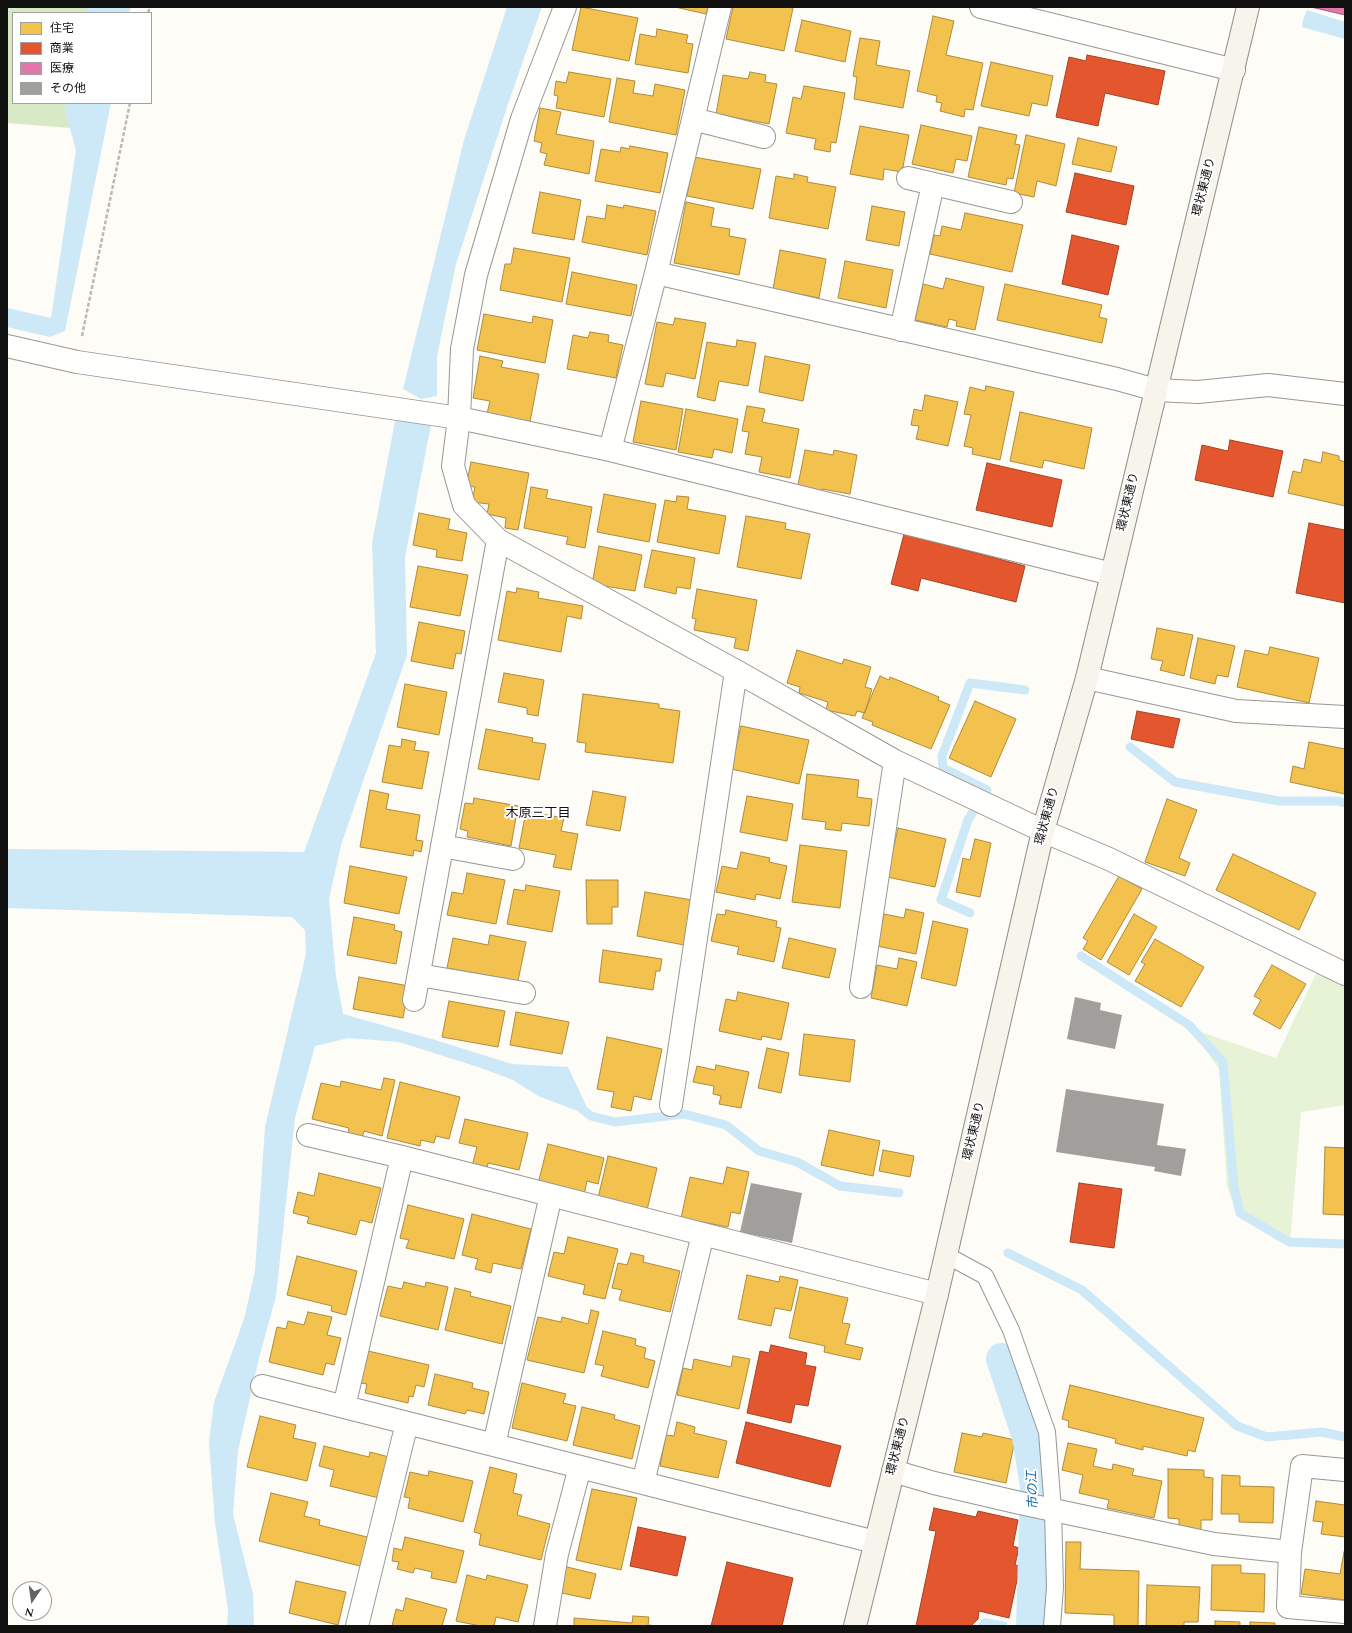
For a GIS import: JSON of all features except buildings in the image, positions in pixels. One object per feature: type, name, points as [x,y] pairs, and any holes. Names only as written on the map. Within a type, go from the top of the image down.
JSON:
[{"type":"main road","name":"環状東通り","points":[[854,1626],[937,1294],[1043,831],[1087,678],[1248,7]]},
{"type":"street","points":[[565,7],[522,119],[476,274],[462,349],[459,418],[453,466],[464,505],[498,540],[736,671],[894,761],[1043,831],[1110,859],[1345,974]]},
{"type":"street","points":[[610,450],[656,273],[720,7]]},
{"type":"street","points":[[981,7],[1059,16],[1234,70]]},
{"type":"street","points":[[693,119],[764,137]]},
{"type":"street","points":[[908,178],[1010,202]]},
{"type":"street","points":[[901,330],[933,184]]},
{"type":"street","points":[[656,273],[1117,379],[1156,390],[1198,392],[1268,385],[1345,394]]},
{"type":"street","points":[[7,346],[77,362],[459,418],[610,450],[1112,574]]},
{"type":"street","points":[[414,1000],[498,540]]},
{"type":"street","points":[[672,1104],[736,671]]},
{"type":"street","points":[[1087,678],[1236,711],[1345,717]]},
{"type":"street","points":[[861,987],[894,761]]},
{"type":"street","points":[[442,846],[513,859]]},
{"type":"street","points":[[419,975],[524,993]]},
{"type":"street","points":[[308,1135],[402,1157],[937,1294]]},
{"type":"street","points":[[344,1407],[402,1157]]},
{"type":"street","points":[[494,1445],[551,1195]]},
{"type":"street","points":[[643,1483],[702,1234]]},
{"type":"street","points":[[262,1386],[875,1542]]},
{"type":"street","points":[[357,1626],[407,1423]]},
{"type":"street","points":[[1345,1470],[1302,1466],[1290,1552],[1288,1607],[1345,1612]]},
{"type":"street","points":[[545,1626],[557,1554],[580,1467]]},
{"type":"street","points":[[893,1471],[934,1483],[1020,1503],[1214,1544],[1290,1552]]},
{"type":"lane","points":[[946,1255],[985,1276],[1011,1330],[1047,1432],[1053,1510],[1055,1587],[1052,1626]]},
{"type":"path","points":[[77,362],[130,104]]},
{"type":"green space","points":[[7,7],[89,7],[87,12],[12,12],[12,104],[67,104],[65,111],[70,128],[7,123]]},
{"type":"green space","points":[[1323,959],[1345,972],[1345,1105],[1301,1112],[1290,1242],[1238,1217],[1227,1186],[1219,1069],[1190,1028],[1276,1058]]},
{"type":"water","points":[[89,7],[131,7],[129,12],[87,12]]},
{"type":"water","points":[[507,7],[542,7],[509,101],[456,264],[437,356],[437,396],[421,399],[403,389],[464,140]]},
{"type":"water","points":[[1307,10],[1345,22],[1345,39],[1302,27]]},
{"type":"water","points":[[67,104],[111,104],[65,331],[50,337],[7,327],[7,308],[51,318],[76,150],[65,111]]},
{"type":"water","points":[[395,421],[414,421],[431,425],[405,557],[407,655],[341,845],[329,899],[336,976],[343,1014],[512,1064],[568,1067],[591,1116],[538,1096],[513,1080],[481,1068],[399,1042],[349,1038],[315,1046],[295,1118],[276,1296],[259,1358],[238,1451],[233,1514],[253,1594],[254,1626],[227,1626],[228,1609],[215,1523],[209,1442],[214,1402],[244,1319],[255,1271],[265,1127],[306,954],[305,930],[292,917],[7,908],[7,849],[304,852],[376,653],[372,543]]},
{"type":"water","points":[[984,1618],[1007,1622],[1007,1626],[976,1626]]},
{"type":"waterway","points":[[970,913],[941,900],[968,820],[987,790],[943,768],[942,756],[970,683],[1025,690]]},
{"type":"waterway","points":[[1130,747],[1175,782],[1279,801],[1337,801],[1345,803]]},
{"type":"waterway","points":[[1081,956],[1189,1025],[1223,1062],[1234,1187],[1240,1213],[1289,1242],[1345,1244]]},
{"type":"waterway","points":[[582,1109],[591,1116],[615,1122],[684,1114],[726,1125],[759,1151],[797,1162],[840,1186],[899,1193]]},
{"type":"waterway","points":[[1008,1253],[1082,1290],[1237,1426],[1267,1437],[1322,1432],[1345,1437]]},
{"type":"waterway","name":"市の江","points":[[1002,1359],[1028,1437],[1036,1486],[1032,1626]]},
{"type":"district","name":"木原三丁目","points":[[538,814]]}]
